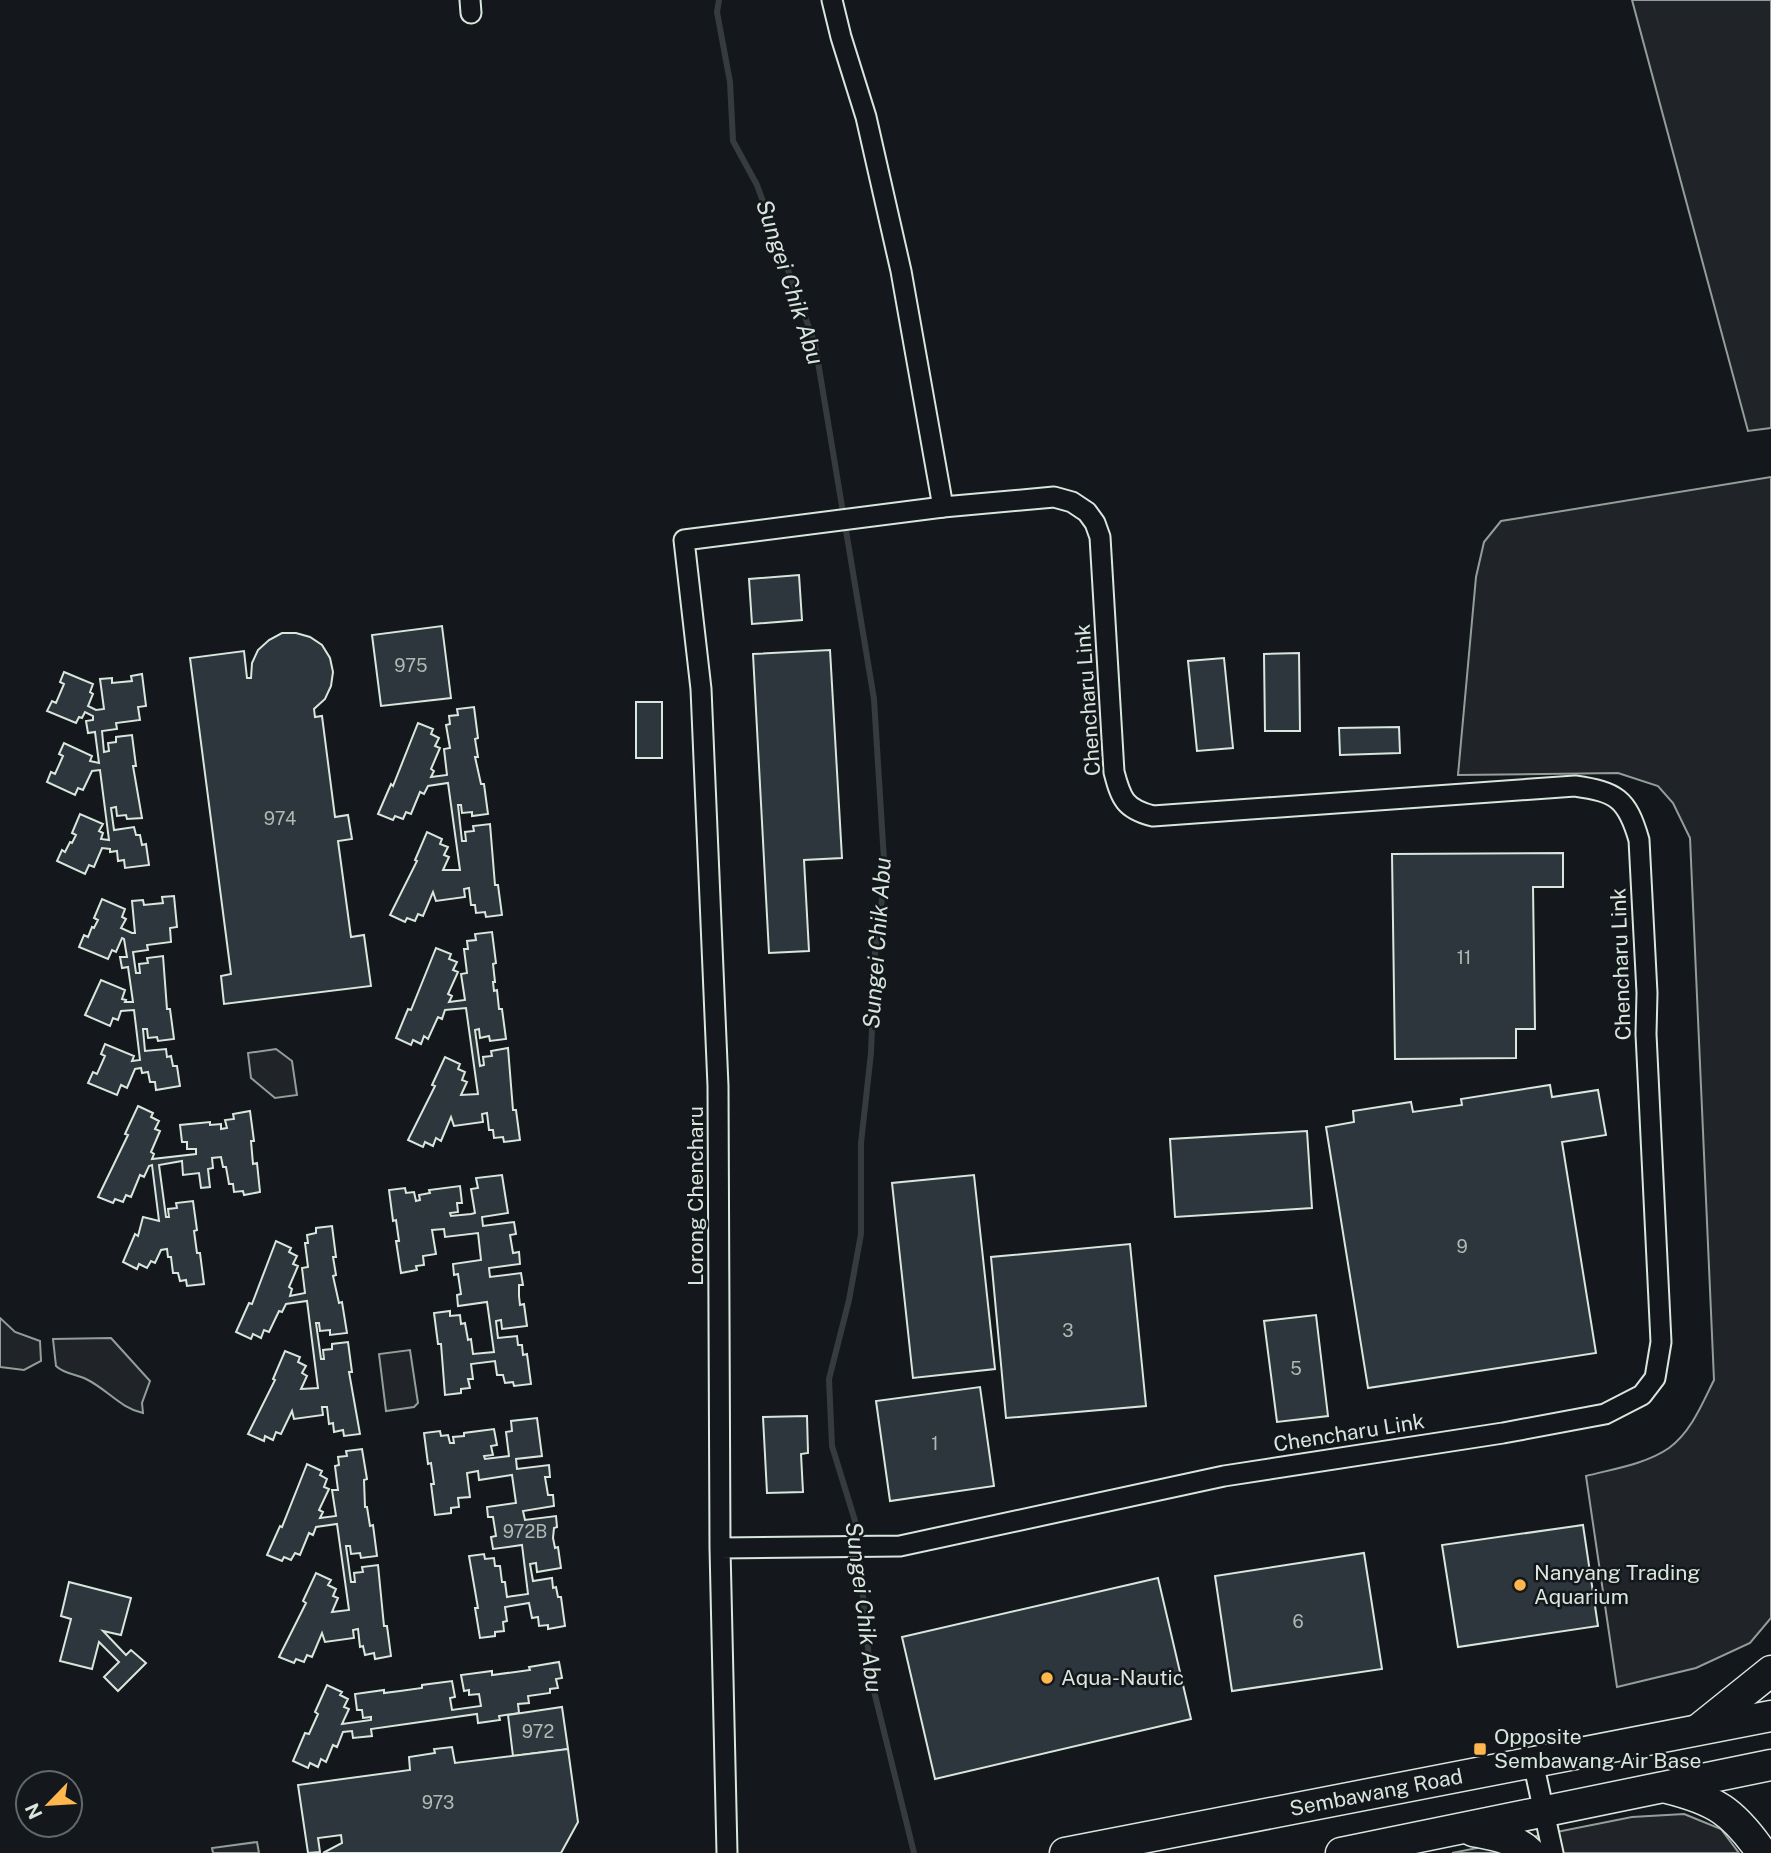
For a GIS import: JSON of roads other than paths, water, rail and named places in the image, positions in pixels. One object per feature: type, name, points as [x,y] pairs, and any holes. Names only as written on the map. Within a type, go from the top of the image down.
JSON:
[{"type":"main road","points":[[1694,1733],[1771,1671]]},
{"type":"main road","name":"Sembawang Road","points":[[1065,1853],[1771,1716]]},
{"type":"main road","points":[[1340,1853],[1771,1765]]},
{"type":"main road","points":[[1663,1787],[1703,1797],[1728,1813],[1762,1853]]},
{"type":"main road","points":[[1461,1829],[1499,1836],[1530,1853]]},
{"type":"street","points":[[832,0],[866,117],[898,259],[943,507]]},
{"type":"street","name":"Chencharu Link","points":[[684,540],[943,507],[1054,496],[1072,502],[1087,512],[1100,537],[1114,772],[1126,804],[1139,813],[1153,816],[1574,786],[1604,790],[1620,800],[1632,816],[1639,840],[1661,1342],[1654,1378],[1642,1395],[1605,1414],[1503,1433],[1224,1476],[886,1548],[720,1548]]},
{"type":"street","name":"Lorong Chencharu","points":[[684,540],[701,689],[718,1086],[720,1548],[727,1853]]},
{"type":"street","points":[[1532,1762],[1553,1853]]},
{"type":"waterway","name":"Sungei Chik Abu","points":[[719,0],[717,12],[730,82],[733,141],[757,185],[815,344],[874,699],[885,876],[875,953],[871,1053],[861,1143],[861,1234],[849,1300],[829,1379],[832,1446],[856,1524],[871,1679],[914,1853]]},
{"type":"place","name":"Nanyang Trading Aquarium","points":[[1520,1585]]},
{"type":"place","name":"Aqua-Nautic","points":[[1047,1678]]},
{"type":"place","name":"Opposite Sembawang Air Base","points":[[1480,1749]]}]
